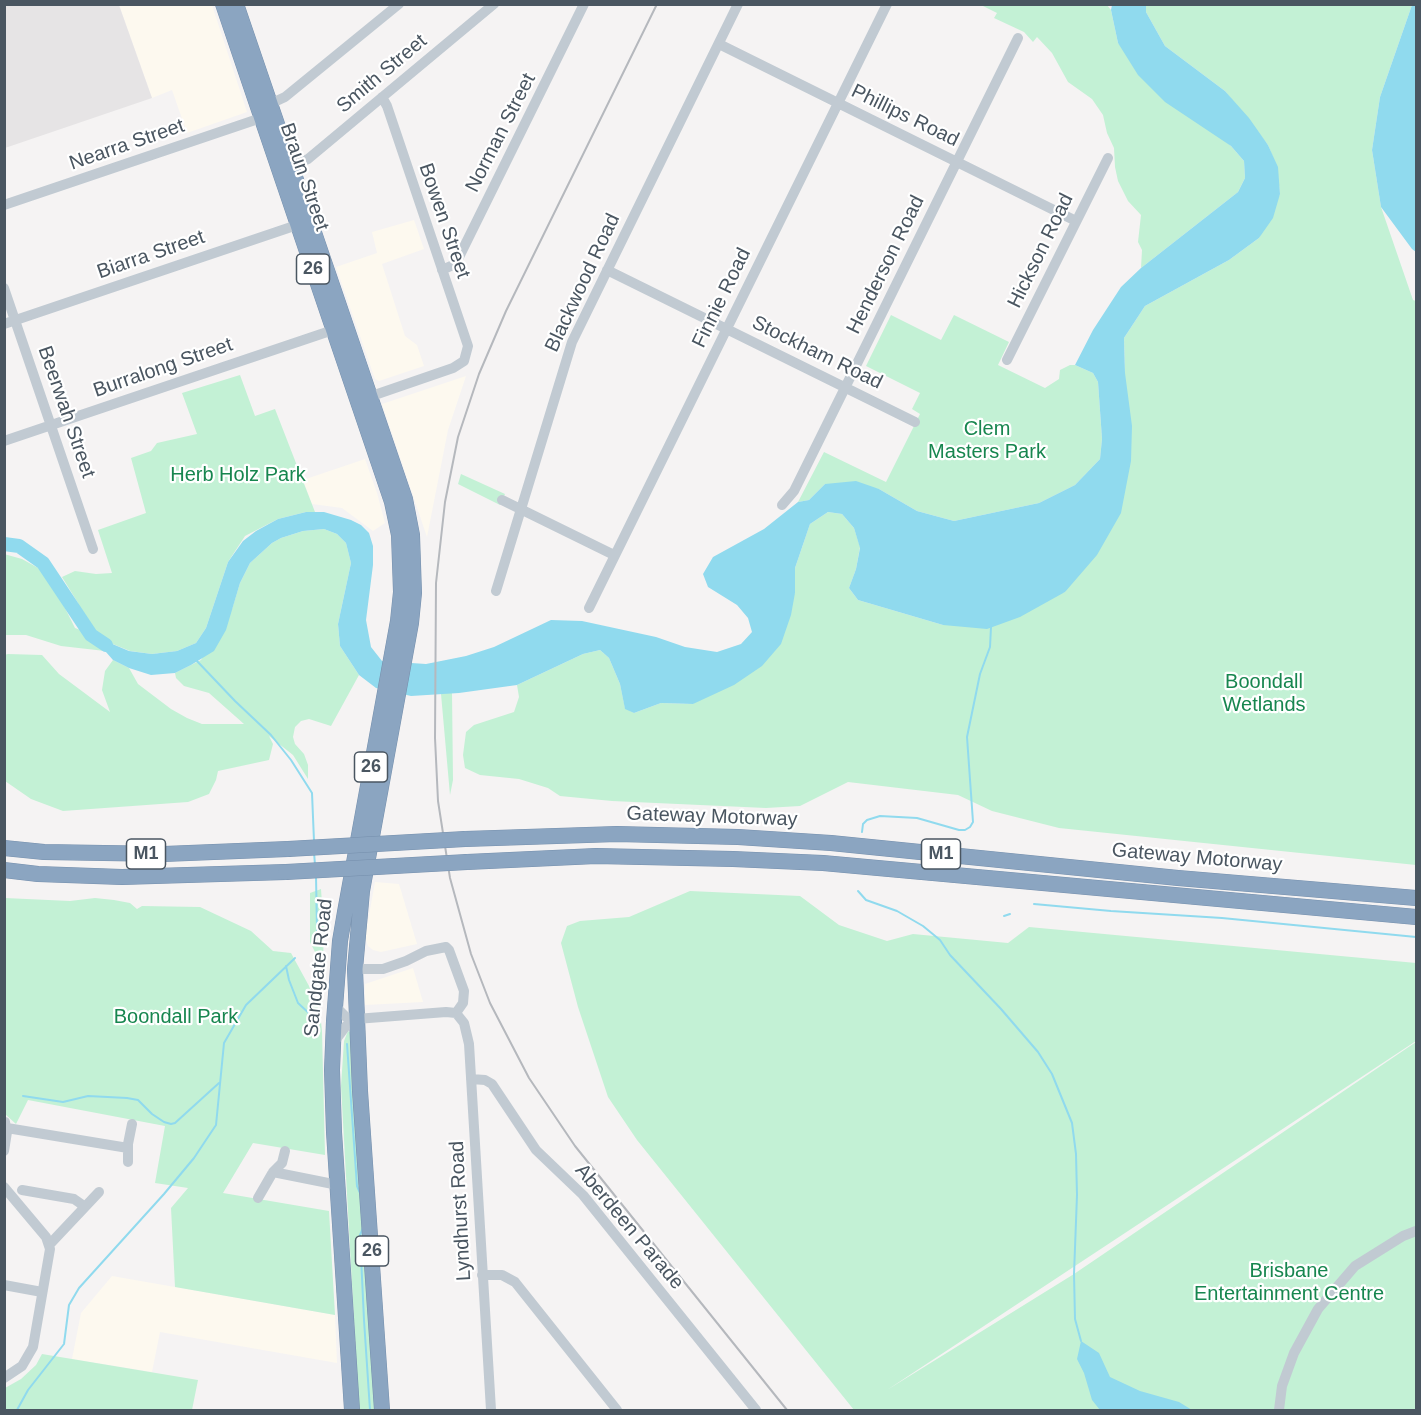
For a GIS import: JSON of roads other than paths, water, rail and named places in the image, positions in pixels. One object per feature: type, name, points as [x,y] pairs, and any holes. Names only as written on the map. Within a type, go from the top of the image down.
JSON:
[{"type":"highway","name":"Braun Street","points":[[223,4],[261,118],[303,223],[363,399],[392,502],[406,535]]},
{"type":"highway","name":"Braun Street","points":[[237,4],[291,166],[303,223],[333,330],[363,399]]},
{"type":"highway","name":"Sandgate Road","points":[[352,1410],[333,1091],[334,1005],[345,912],[398,657],[414,593],[406,535]]},
{"type":"highway","name":"Sandgate Road","points":[[382,1410],[356,1019],[355,969],[362,891],[389,705]]},
{"type":"highway","name":"Gateway Motorway","points":[[4,848],[55,853],[153,854],[617,834],[728,837],[831,843],[1179,878],[1416,898]]},
{"type":"highway","name":"Gateway Motorway","points":[[4,870],[50,875],[123,877],[286,872],[608,856],[733,859],[823,863],[1416,917]]},
{"type":"street","points":[[270,104],[285,97],[399,4]]},
{"type":"street","name":"Smith Street","points":[[291,166],[308,159],[494,4]]},
{"type":"street","name":"Norman Street","points":[[442,270],[453,265],[459,257],[584,4]]},
{"type":"street","name":"Blackwood Road","points":[[496,591],[572,342],[738,4]]},
{"type":"street","name":"Finnie Road","points":[[589,608],[887,4]]},
{"type":"street","name":"Henderson Road","points":[[782,505],[794,491],[1018,38]]},
{"type":"street","name":"Phillips Road","points":[[718,44],[1076,221]]},
{"type":"street","name":"Bowen Street","points":[[363,399],[453,368],[466,357],[467,340],[382,97]]},
{"type":"street","name":"Nearra Street","points":[[4,206],[261,118]]},
{"type":"street","name":"Hickson Road","points":[[1007,360],[1108,158]]},
{"type":"street","name":"Biarra Street","points":[[4,324],[303,223]]},
{"type":"street","name":"Stockham Road","points":[[607,270],[915,422]]},
{"type":"street","name":"Beerwah Street","points":[[4,288],[93,549]]},
{"type":"street","name":"Burralong Street","points":[[4,441],[333,330]]},
{"type":"street","points":[[502,500],[614,555]]},
{"type":"street","points":[[334,1005],[346,1017],[356,1019],[456,1013],[463,1003],[464,991],[446,947],[426,951],[383,969],[355,969]]},
{"type":"street","name":"Lyndhurst Road","points":[[456,1013],[464,1023],[467,1033],[491,1410]]},
{"type":"street","points":[[333,1044],[346,1026],[356,1019]]},
{"type":"street","name":"Aberdeen Parade","points":[[471,1079],[484,1080],[492,1084],[536,1150],[583,1195],[756,1410]]},
{"type":"street","points":[[128,1162],[132,1124]]},
{"type":"street","points":[[4,1151],[6,1125],[128,1148]]},
{"type":"street","points":[[258,1198],[273,1172],[282,1163],[285,1150]]},
{"type":"street","points":[[273,1172],[338,1185]]},
{"type":"street","points":[[4,1187],[50,1244]]},
{"type":"street","points":[[22,1190],[74,1199],[84,1206]]},
{"type":"street","points":[[4,1378],[22,1366],[30,1353],[50,1244],[99,1192]]},
{"type":"street","points":[[1279,1410],[1282,1386],[1294,1353],[1318,1309],[1355,1266],[1403,1236],[1416,1231]]},
{"type":"street","points":[[482,1275],[502,1275],[514,1282],[617,1410]]},
{"type":"street","points":[[4,1285],[42,1292]]},
{"type":"water","points":[[1112,5],[1146,5],[1146,12],[1165,46],[1225,91],[1249,118],[1268,145],[1278,167],[1280,194],[1273,218],[1259,238],[1229,260],[1145,306],[1124,338],[1125,373],[1132,426],[1131,461],[1121,513],[1097,555],[1065,592],[1020,617],[987,629],[943,625],[858,600],[849,588],[860,548],[854,528],[842,514],[828,512],[810,524],[795,568],[795,593],[791,615],[781,644],[762,666],[734,685],[693,704],[661,703],[634,713],[625,709],[620,684],[609,658],[600,650],[583,654],[517,685],[459,693],[411,696],[376,688],[359,675],[340,646],[338,624],[351,563],[346,543],[337,534],[324,529],[303,531],[281,538],[250,563],[240,583],[226,630],[214,651],[175,673],[151,675],[129,668],[113,660],[91,635],[129,651],[152,654],[177,651],[196,643],[206,628],[228,562],[243,541],[278,519],[306,512],[324,512],[351,520],[361,525],[369,533],[373,546],[373,565],[366,620],[371,647],[382,661],[426,664],[466,656],[494,647],[551,620],[582,621],[656,637],[685,647],[717,652],[741,644],[752,632],[748,618],[737,605],[708,587],[703,574],[713,557],[764,529],[798,502],[809,500],[825,484],[856,481],[879,489],[917,511],[954,521],[1039,503],[1075,485],[1100,459],[1102,439],[1098,382],[1093,373],[1075,365],[1093,330],[1121,287],[1141,268],[1238,192],[1245,178],[1244,161],[1231,146],[1165,102],[1138,75],[1118,43]]},
{"type":"water","points":[[1412,5],[1416,5],[1416,252],[1381,207],[1372,150],[1380,97]]},
{"type":"water","points":[[1081,1341],[1099,1353],[1110,1377],[1140,1391],[1179,1402],[1192,1410],[1100,1410],[1092,1400],[1077,1359]]},
{"type":"waterway","points":[[4,544],[19,546],[43,563],[91,635],[106,645]]},
{"type":"waterway","points":[[862,832],[863,824],[867,820],[880,816],[917,818],[959,830],[970,827],[973,822],[967,737],[980,674],[990,647],[991,627]]},
{"type":"waterway","points":[[196,660],[271,735],[291,760],[312,793],[314,841]]},
{"type":"waterway","points":[[314,852],[315,865]]},
{"type":"waterway","points":[[314,945],[317,931],[316,876]]},
{"type":"waterway","points":[[858,891],[866,900],[897,911],[923,926],[940,940],[950,955],[1038,1052],[1052,1074],[1072,1123],[1076,1154],[1075,1319],[1081,1341]]},
{"type":"waterway","points":[[1034,904],[1222,918],[1416,937]]},
{"type":"waterway","points":[[1004,916],[1010,914]]},
{"type":"waterway","points":[[17,1410],[28,1390],[64,1344],[69,1305],[79,1288],[164,1194],[194,1158],[216,1125],[224,1043],[246,1005],[295,958]]},
{"type":"waterway","points":[[286,966],[298,1003],[313,1017]]},
{"type":"waterway","points":[[347,1044],[357,1186],[360,1193]]},
{"type":"waterway","points":[[23,1096],[63,1102],[88,1096],[138,1100],[152,1114],[171,1124],[175,1123],[219,1083]]},
{"type":"waterway","points":[[363,1228],[360,1235],[370,1410]]},
{"type":"railway","points":[[657,4],[506,311],[479,374],[458,437],[445,502],[436,583],[435,738],[438,801],[450,878],[471,954],[490,1003],[529,1078],[575,1146],[787,1410]]},
{"type":"park label","name":"Clem Masters Park","points":[[987,440]]},
{"type":"park label","name":"Herb Holz Park","points":[[238,475]]},
{"type":"park label","name":"Boondall Wetlands","points":[[1264,694]]},
{"type":"park label","name":"Boondall Park","points":[[176,1017]]},
{"type":"park label","name":"Brisbane Entertainment Centre","points":[[1289,1282]]}]
